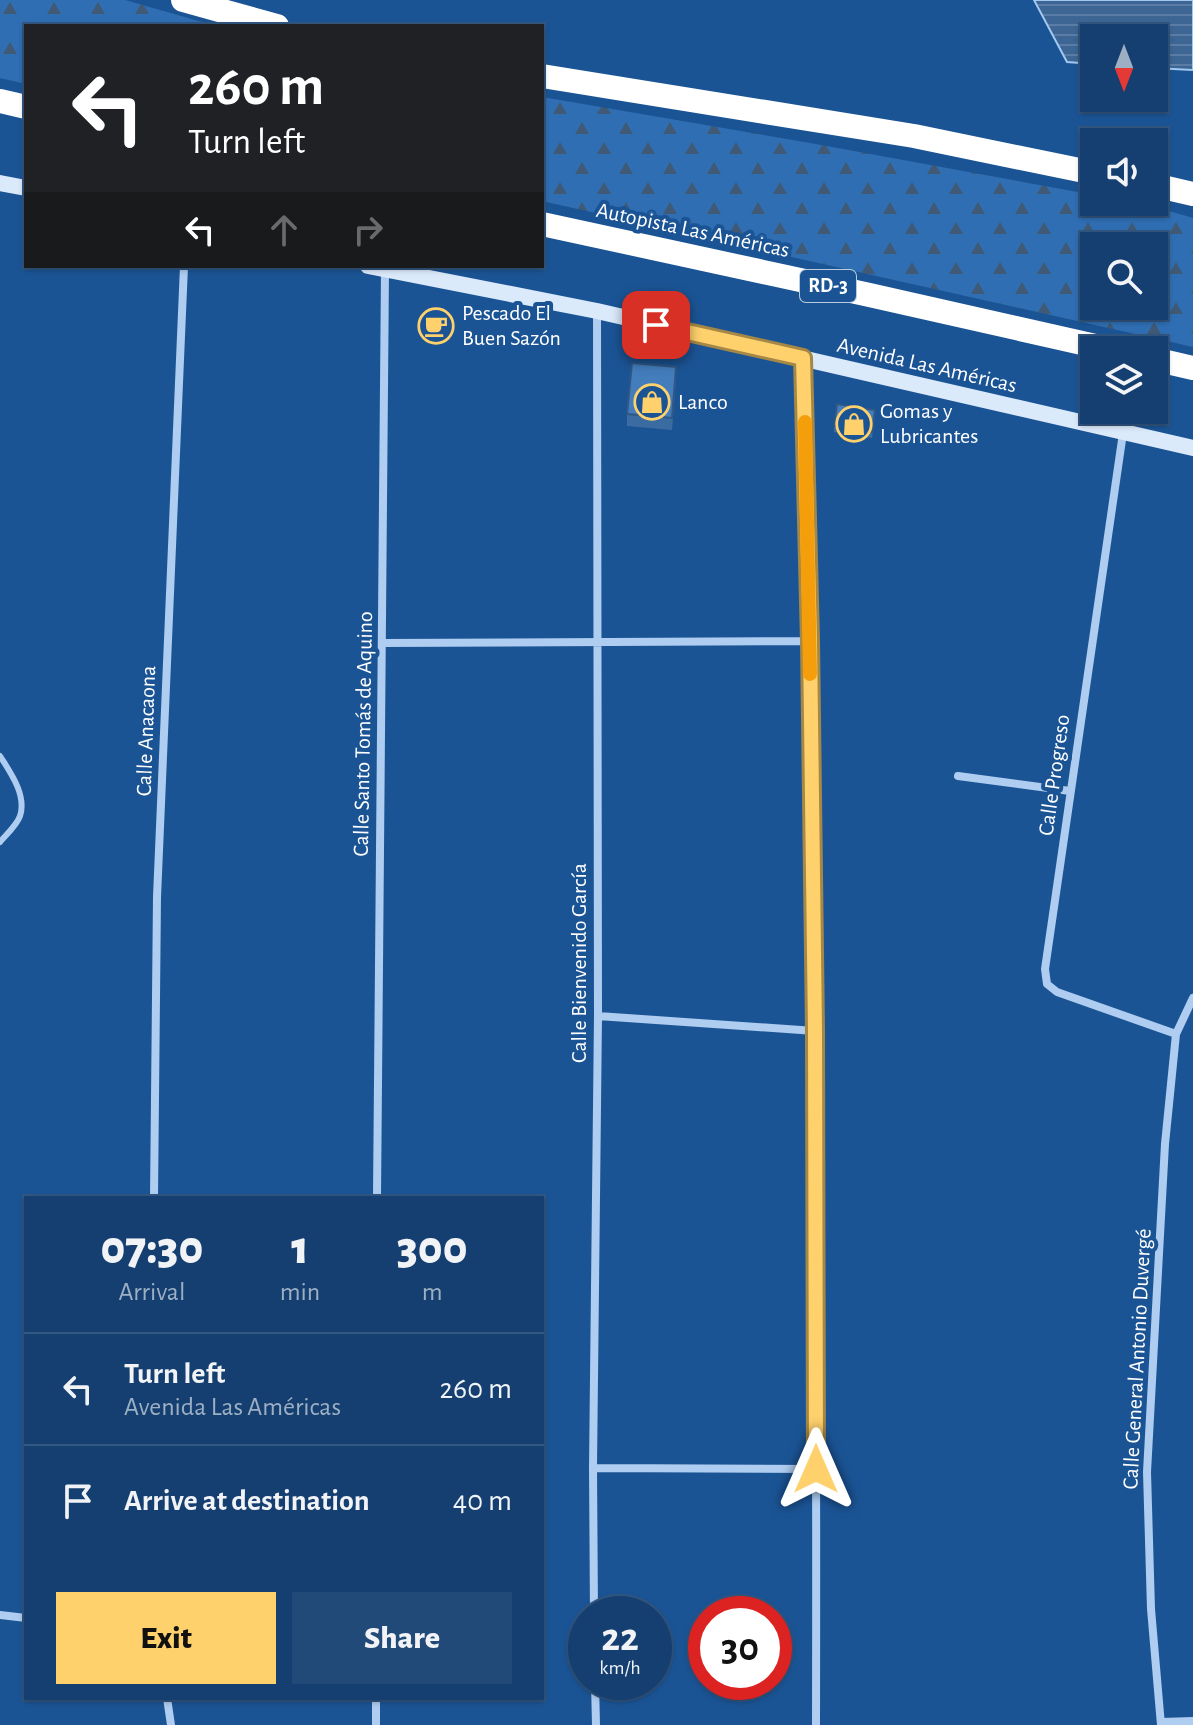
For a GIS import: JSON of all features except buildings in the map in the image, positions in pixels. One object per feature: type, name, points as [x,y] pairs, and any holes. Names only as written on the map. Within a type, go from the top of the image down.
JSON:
[{"type":"highway","points":[[183,0],[270,24]]},
{"type":"highway","points":[[544,76],[914,136],[1080,170]]},
{"type":"highway","points":[[0,101],[24,107]]},
{"type":"highway","points":[[1168,188],[1193,194]]},
{"type":"highway","name":"Autopista Las Américas","points":[[544,224],[1080,342]]},
{"type":"highway","points":[[1168,362],[1193,368]]},
{"type":"main road","points":[[0,183],[24,188]]},
{"type":"main road","name":"Avenida Las Américas","points":[[376,268],[597,311],[1193,448]]},
{"type":"street","name":"Calle Anacaona","points":[[154,1196],[157,897],[184,268]]},
{"type":"street","name":"Calle Santo Tomás de Aquino","points":[[377,1196],[385,270]]},
{"type":"street","name":"Calle Bienvenido García","points":[[594,1596],[598,1016],[597,311]]},
{"type":"street","points":[[803,358],[815,1031],[816,1725]]},
{"type":"street","name":"Calle Progreso","points":[[1123,433],[1045,969],[1047,984],[1057,992],[1176,1034]]},
{"type":"street","points":[[382,643],[810,641]]},
{"type":"street","points":[[958,776],[1070,791]]},
{"type":"street","name":"Calle General Antonio Duvergé","points":[[1161,1724],[1151,1609],[1147,1472],[1165,1144],[1176,1034],[1193,998]]},
{"type":"street","points":[[598,1016],[815,1031]]},
{"type":"street","points":[[593,1468],[816,1469]]},
{"type":"street","points":[[0,1615],[24,1618]]},
{"type":"street","points":[[167,1700],[171,1725]]},
{"type":"street","points":[[376,1700],[376,1725]]},
{"type":"street","points":[[595,1700],[596,1725]]},
{"type":"street","points":[[1161,1724],[1193,1721]]},
{"type":"lane","points":[[0,756],[21,795],[20,816],[0,842]]},
{"type":"green space","points":[[0,0],[125,0],[209,24],[24,24],[24,84],[0,78]]},
{"type":"green space","points":[[544,97],[1080,192],[1080,216],[1168,216],[1168,211],[1193,218],[1193,347],[1168,341],[1168,336],[1144,336],[544,201]]},
{"type":"shaded area","points":[[1034,0],[1193,0],[1193,70],[1168,69],[1168,24],[1080,24],[1080,63],[1067,62]]},
{"type":"slow traffic","points":[[805,422],[810,674]]},
{"type":"place","name":"Pescado El Buen Sazón","points":[[436,326]]},
{"type":"place","name":"Lanco","points":[[652,402]]},
{"type":"place","name":"Gomas y Lubricantes","points":[[854,424]]},
{"type":"route","points":[[656,325],[803,358],[815,1031],[816,1469]]}]
